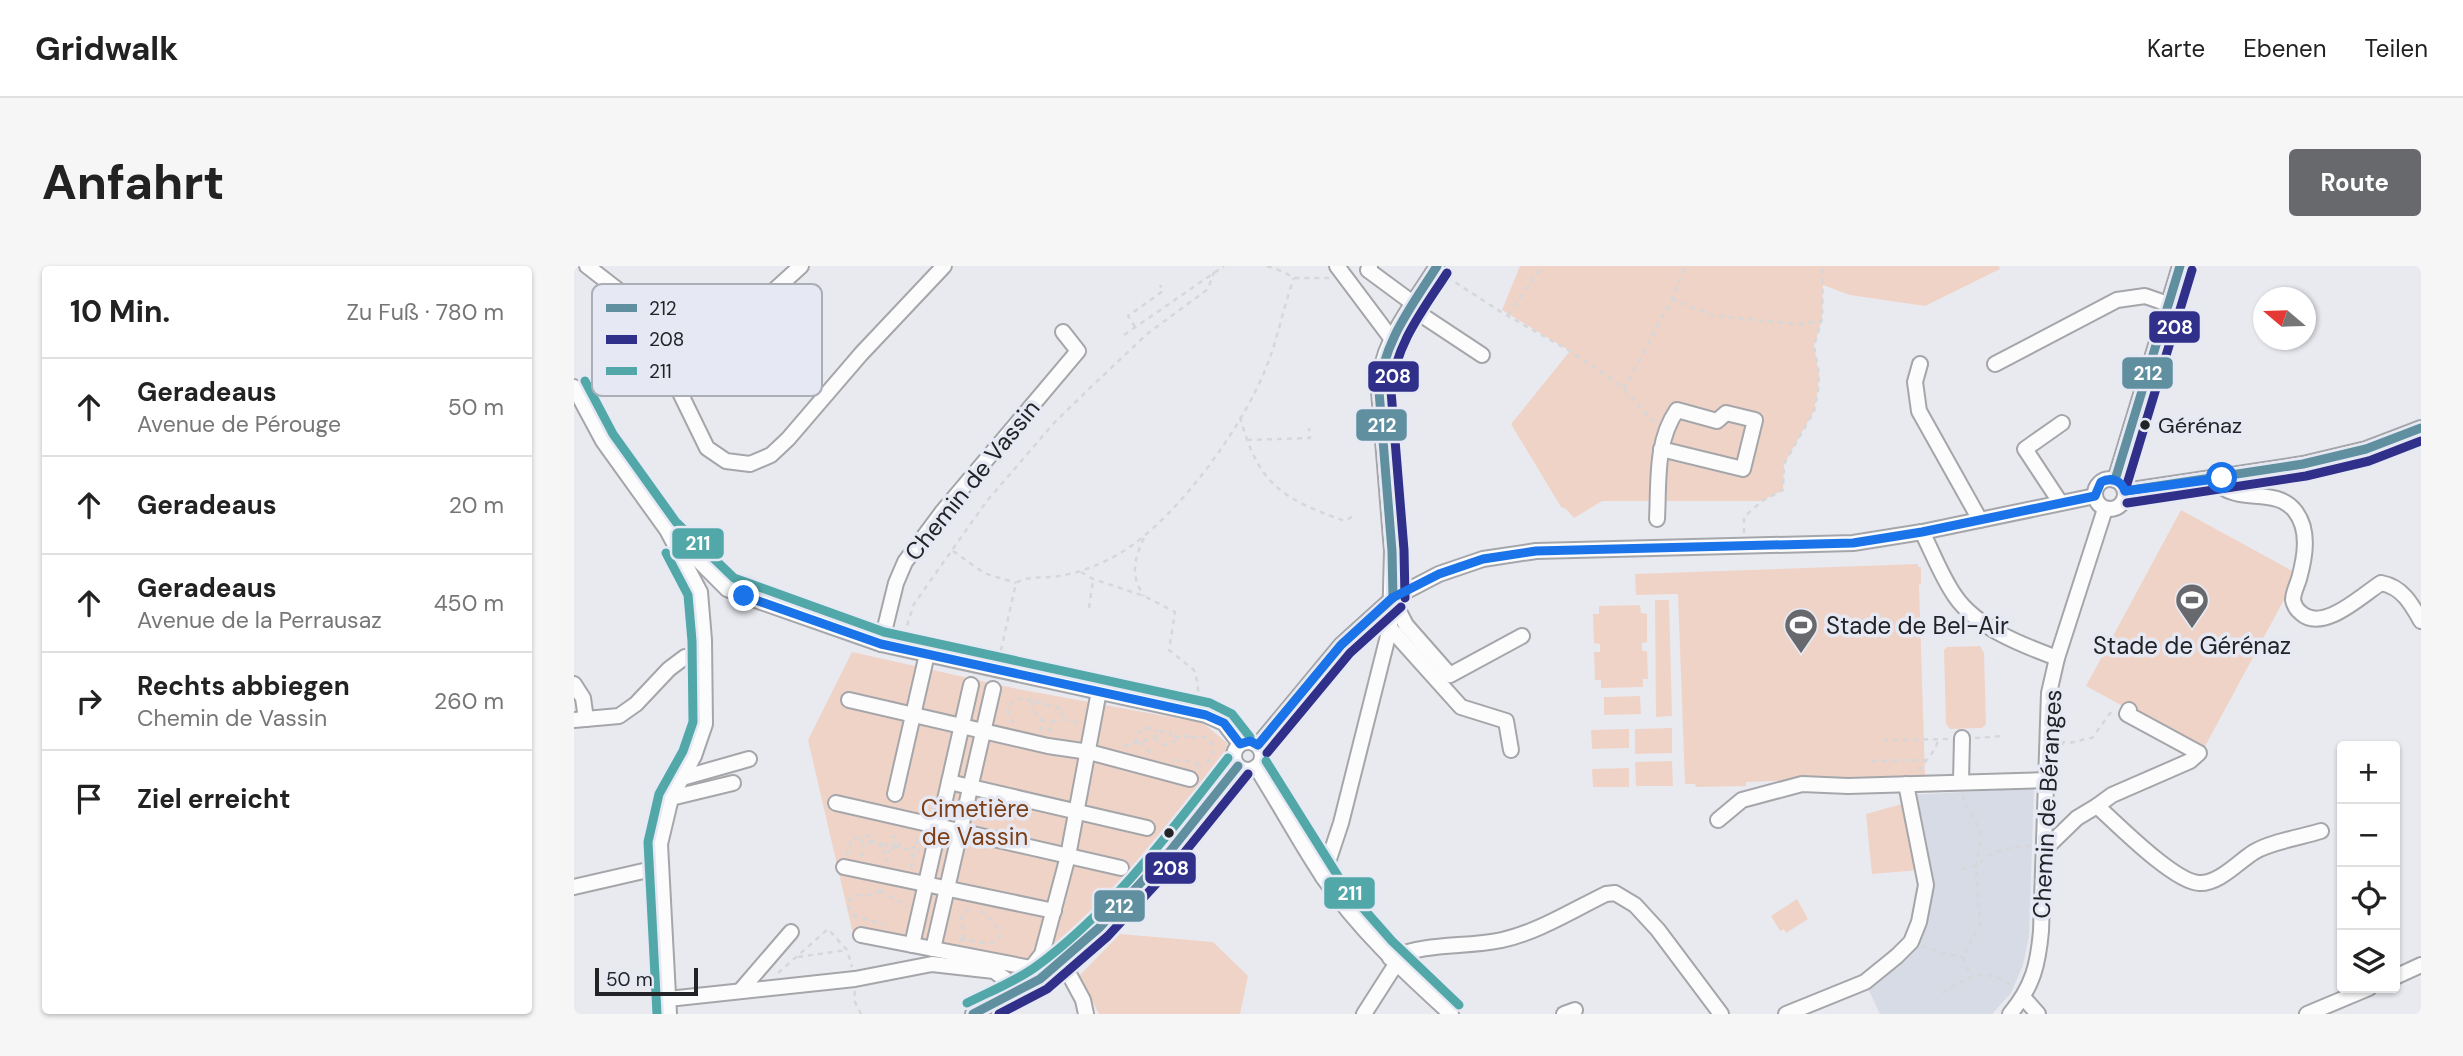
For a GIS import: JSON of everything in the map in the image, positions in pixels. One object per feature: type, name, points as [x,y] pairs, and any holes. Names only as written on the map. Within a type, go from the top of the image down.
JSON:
[{"type":"street","points":[[587,266],[610,284]]},
{"type":"street","points":[[781,284],[801,266]]},
{"type":"street","points":[[682,396],[707,448],[726,461],[750,464],[771,455],[944,266]]},
{"type":"street","points":[[1337,266],[1391,338]]},
{"type":"street","points":[[1370,266],[1368,270],[1412,306],[1482,355]]},
{"type":"street","points":[[2115,480],[2179,266]]},
{"type":"street","points":[[1323,877],[1343,814],[1390,628],[1392,551],[1380,369],[1391,338],[1439,270]]},
{"type":"street","points":[[1995,364],[2117,300],[2145,296],[2168,304]]},
{"type":"street","name":"Chemin de Vassin","points":[[881,644],[896,583],[905,562],[943,511],[1078,351],[1063,332]]},
{"type":"street","points":[[1920,364],[1915,382],[1919,411],[1980,520]]},
{"type":"street","points":[[574,387],[603,441],[667,530],[700,592],[705,724],[694,756],[671,798],[660,844],[669,1014]]},
{"type":"street","points":[[1657,519],[1661,449],[1668,422],[1676,410],[1717,421],[1726,413],[1755,420],[1743,468],[1661,449]]},
{"type":"street","points":[[2060,502],[2025,449],[2062,423]]},
{"type":"street","points":[[2125,491],[2303,464],[2367,449],[2421,428]]},
{"type":"street","points":[[2222,478],[2225,489],[2231,493],[2239,496],[2262,496],[2294,509],[2305,529],[2303,566],[2293,599],[2304,617],[2315,620],[2332,616],[2381,583],[2395,585],[2410,601],[2421,621]]},
{"type":"street","points":[[2115,480],[2122,484],[2125,491],[2124,500],[2119,507],[2105,509],[2098,504],[2095,496],[2101,482],[2115,480]]},
{"type":"street","points":[[1258,745],[1341,645],[1392,598],[1439,574],[1483,559],[1536,551],[1853,543],[1922,532],[2095,496]]},
{"type":"street","name":"Chemin de Béranges","points":[[2010,1014],[2019,992],[2038,964],[2039,848],[2047,780],[2047,710],[2057,658],[2105,509]]},
{"type":"street","points":[[667,530],[727,589],[881,644],[1218,719],[1230,728],[1240,744]]},
{"type":"street","points":[[1922,532],[1947,583],[1970,613],[2027,647],[2057,658]]},
{"type":"street","points":[[1392,598],[1406,625],[1450,675],[1522,636]]},
{"type":"street","points":[[1390,628],[1461,707],[1506,721],[1511,750]]},
{"type":"street","points":[[574,684],[583,698],[580,719],[619,716],[636,704],[685,657],[704,653]]},
{"type":"street","points":[[895,794],[927,654]]},
{"type":"street","points":[[905,943],[926,886],[971,685]]},
{"type":"street","points":[[933,949],[993,689]]},
{"type":"street","points":[[973,1014],[1020,990],[1035,973],[1068,856],[1099,691]]},
{"type":"street","points":[[849,700],[983,731],[1048,739],[1190,779]]},
{"type":"street","points":[[2039,848],[2112,795],[2190,761],[2199,753],[2127,714],[2123,709]]},
{"type":"street","points":[[1961,781],[1962,738]]},
{"type":"street","points":[[1250,741],[1258,745],[1262,759],[1256,767],[1247,770],[1238,766],[1234,757],[1240,744],[1250,741]]},
{"type":"street","points":[[682,778],[749,759]]},
{"type":"street","points":[[861,935],[1035,973],[1062,961],[1100,927],[1171,850],[1238,766]]},
{"type":"street","points":[[1256,767],[1323,877],[1393,961],[1451,1014]]},
{"type":"street","points":[[1718,821],[1742,800],[1802,784],[1848,786],[2047,780]]},
{"type":"street","points":[[949,782],[1147,828]]},
{"type":"street","points":[[671,798],[733,783]]},
{"type":"street","points":[[1786,1014],[1865,982],[1897,957],[1911,942],[1919,922],[1926,884],[1906,784]]},
{"type":"street","points":[[836,803],[1121,868]]},
{"type":"street","points":[[2097,806],[2151,855],[2188,881],[2202,883],[2227,872],[2257,850],[2321,831]]},
{"type":"street","points":[[574,887],[661,867]]},
{"type":"street","points":[[844,867],[882,883],[926,886],[1054,911]]},
{"type":"street","points":[[1364,1014],[1393,961],[1410,950],[1501,940],[1538,927],[1606,894],[1615,893],[1635,905],[1658,930],[1721,1014]]},
{"type":"street","points":[[741,990],[791,932]]},
{"type":"street","points":[[1062,961],[1083,1000],[1086,1014]]},
{"type":"street","points":[[668,999],[855,979],[932,964],[994,971],[1020,990]]},
{"type":"street","points":[[2400,975],[2421,965]]},
{"type":"street","points":[[2019,992],[2038,1014]]},
{"type":"street","points":[[2307,1014],[2340,1007],[2361,993]]},
{"type":"path","points":[[1124,335],[1224,266]]},
{"type":"path","points":[[1267,266],[1294,278],[1315,277],[1349,282]]},
{"type":"path","points":[[1507,316],[1542,266]]},
{"type":"path","points":[[1624,389],[1672,299],[1685,266]]},
{"type":"path","points":[[1744,536],[1744,516],[1762,501],[1783,490],[1784,464],[1814,411],[1819,375],[1814,346],[1822,321],[1823,266]]},
{"type":"path","points":[[1439,270],[1507,316],[1570,351],[1624,389],[1660,429],[1661,449]]},
{"type":"path","points":[[904,649],[914,604],[986,502],[1054,423],[1092,386],[1147,334],[1208,289],[1214,272]]},
{"type":"path","points":[[984,666],[992,652],[1001,650],[1016,583],[1023,578],[1082,572],[1123,552],[1145,535],[1177,503],[1213,459],[1240,417],[1268,363],[1294,278]]},
{"type":"path","points":[[1135,327],[1128,316],[1163,291],[1160,285]]},
{"type":"path","points":[[1672,299],[1714,316],[1799,324],[1822,321]]},
{"type":"path","points":[[1240,417],[1251,453],[1265,475],[1285,496],[1345,521],[1353,516]]},
{"type":"path","points":[[1247,440],[1310,438],[1309,428]]},
{"type":"path","points":[[1144,596],[1137,586],[1133,567],[1145,535]]},
{"type":"path","points":[[953,551],[984,573],[1016,583]]},
{"type":"path","points":[[1082,572],[1093,579],[1144,596],[1175,612],[1169,650],[1194,670],[1199,706]]},
{"type":"path","points":[[1089,608],[1093,579]]},
{"type":"path","points":[[1020,726],[1010,719],[1008,707],[1019,698],[1063,709],[1061,719]]},
{"type":"path","points":[[1032,701],[1033,710],[1041,720],[1051,723],[1061,719],[1094,727]]},
{"type":"path","points":[[2060,750],[2063,742],[2077,744],[2085,738],[2092,738],[2110,712],[2123,709]]},
{"type":"path","points":[[1040,731],[1041,720]]},
{"type":"path","points":[[1048,739],[1051,723]]},
{"type":"path","points":[[1154,738],[1165,745],[1175,741],[1170,732],[1151,728],[1142,729],[1136,737],[1138,742],[1154,738],[1158,731]]},
{"type":"path","points":[[1030,729],[1040,731],[1048,739]]},
{"type":"path","points":[[1884,740],[2003,736]]},
{"type":"path","points":[[1174,737],[1208,738],[1214,748],[1214,754],[1209,763],[1200,766]]},
{"type":"path","points":[[1906,784],[1914,781],[1925,760],[1937,749],[1938,739]]},
{"type":"path","points":[[1872,761],[1925,760]]},
{"type":"path","points":[[1961,781],[1967,811],[1974,818],[1980,834],[1976,866],[1980,923],[1963,957],[1970,976]]},
{"type":"path","points":[[892,836],[898,839],[900,848]]},
{"type":"path","points":[[844,867],[852,837],[861,839],[864,845],[870,841],[886,845],[889,850]]},
{"type":"path","points":[[886,845],[891,841],[894,846],[910,850]]},
{"type":"path","points":[[880,843],[888,855],[894,846]]},
{"type":"path","points":[[1962,869],[1976,866],[1991,853],[2010,847],[2039,848]]},
{"type":"path","points":[[905,943],[894,929],[854,915],[848,907],[849,900],[856,895],[872,895],[882,883],[906,905],[906,914]]},
{"type":"path","points":[[948,952],[962,939],[964,933],[961,919],[966,910],[977,909],[987,914],[998,928],[998,937],[992,942],[962,939]]},
{"type":"path","points":[[779,973],[828,929],[847,950],[855,979],[854,1000],[861,1014]]},
{"type":"path","points":[[1911,942],[1963,957]]},
{"type":"path","points":[[798,957],[847,950]]},
{"type":"path","points":[[1942,993],[1970,976],[1985,974],[2000,978],[2019,992]]},
{"type":"shaded area","points":[[2034,788],[2029,936],[2023,965],[2011,993],[1992,1014],[1880,1014],[1865,982],[1911,942],[1926,884],[1908,795]]},
{"type":"green space","points":[[1520,266],[1999,266],[2000,269],[1925,306],[1850,295],[1823,285],[1822,319],[1814,346],[1819,375],[1814,411],[1784,464],[1783,490],[1762,501],[1602,501],[1574,518],[1561,507],[1511,424],[1570,351],[1502,310]]},
{"type":"green space","name":"Stade de Gérénaz","points":[[2181,510],[2298,574],[2203,750],[2086,686]]},
{"type":"green space","name":"Stade de Bel-Air","points":[[1918,564],[1918,567],[1921,567],[1919,584],[1925,775],[1746,782],[1746,786],[1696,787],[1695,784],[1685,784],[1678,594],[1636,595],[1635,574]]},
{"type":"green space","points":[[1655,600],[1669,600],[1672,716],[1656,717]]},
{"type":"green space","points":[[1640,605],[1641,613],[1647,614],[1647,642],[1642,643],[1642,651],[1647,651],[1648,679],[1643,679],[1643,687],[1601,688],[1601,680],[1595,680],[1594,652],[1600,652],[1600,644],[1594,643],[1593,614],[1599,614],[1599,606]]},
{"type":"green space","points":[[1980,646],[1984,653],[1986,724],[1982,728],[1950,729],[1946,724],[1944,650],[1947,647]]},
{"type":"green space","name":"Cimetière de Vassin","points":[[852,652],[1018,689],[1203,723],[1227,743],[1225,758],[1228,765],[1072,945],[1018,974],[854,938],[808,740]]},
{"type":"green space","points":[[1640,696],[1641,714],[1604,715],[1604,697]]},
{"type":"green space","points":[[1672,728],[1672,753],[1635,754],[1635,729]]},
{"type":"green space","points":[[1629,729],[1629,748],[1592,749],[1591,730]]},
{"type":"green space","points":[[1672,761],[1673,786],[1636,786],[1635,762]]},
{"type":"green space","points":[[1629,768],[1629,787],[1593,787],[1592,769]]},
{"type":"green space","points":[[1902,804],[1920,870],[1872,874],[1866,814]]},
{"type":"green space","points":[[1797,899],[1808,919],[1786,933],[1784,929],[1780,931],[1771,916]]},
{"type":"green space","points":[[1120,934],[1213,942],[1248,976],[1240,1014],[1099,1014],[1079,976]]},
{"type":"transit line","name":"212","points":[[1393,598],[1392,551],[1379,391],[1386,356],[1393,340],[1437,266]]},
{"type":"transit line","name":"212","points":[[2115,480],[2180,266]]},
{"type":"transit line","name":"208","points":[[2127,484],[2192,270]]},
{"type":"transit line","name":"208","points":[[1405,598],[1404,550],[1391,391],[1404,343],[1447,273]]},
{"type":"transit line","name":"211","points":[[585,381],[592,394]]},
{"type":"transit line","name":"211","points":[[593,396],[613,434],[676,522],[734,578],[884,632],[1210,703],[1232,714],[1250,737]]},
{"type":"transit line","name":"212","points":[[2125,491],[2303,464],[2366,449],[2421,428]]},
{"type":"transit line","name":"208","points":[[2127,503],[2306,476],[2369,461],[2421,441]]},
{"type":"transit line","name":"211","points":[[657,1014],[648,842],[659,794],[683,751],[693,722],[692,641],[688,595],[666,553]]},
{"type":"transit line","name":"212","points":[[1258,745],[1341,645],[1393,598]]},
{"type":"transit line","name":"208","points":[[1267,753],[1350,653],[1401,607]]},
{"type":"transit line","name":"211","points":[[967,1003],[1034,968],[1088,922],[1138,870],[1228,758]]},
{"type":"transit line","name":"211","points":[[1266,761],[1346,889],[1392,941],[1459,1005]]},
{"type":"transit line","name":"212","points":[[973,1014],[1040,979],[1100,927],[1171,850],[1238,766]]},
{"type":"transit line","name":"208","points":[[999,1014],[1047,989],[1108,936],[1180,858],[1248,774]]},
{"type":"place","name":"Gérénaz","points":[[2145,425]]},
{"type":"place","name":"Stade de Gérénaz","points":[[2192,630]]},
{"type":"place","name":"Stade de Bel-Air","points":[[1801,655]]},
{"type":"route","points":[[744,596],[881,644],[1206,715],[1218,719],[1230,728],[1240,744],[1250,741],[1258,745],[1341,645],[1392,598],[1439,574],[1483,559],[1536,551],[1853,543],[1922,532],[2095,496],[2097,486],[2110,479],[2122,484],[2125,491],[2222,478]]}]
